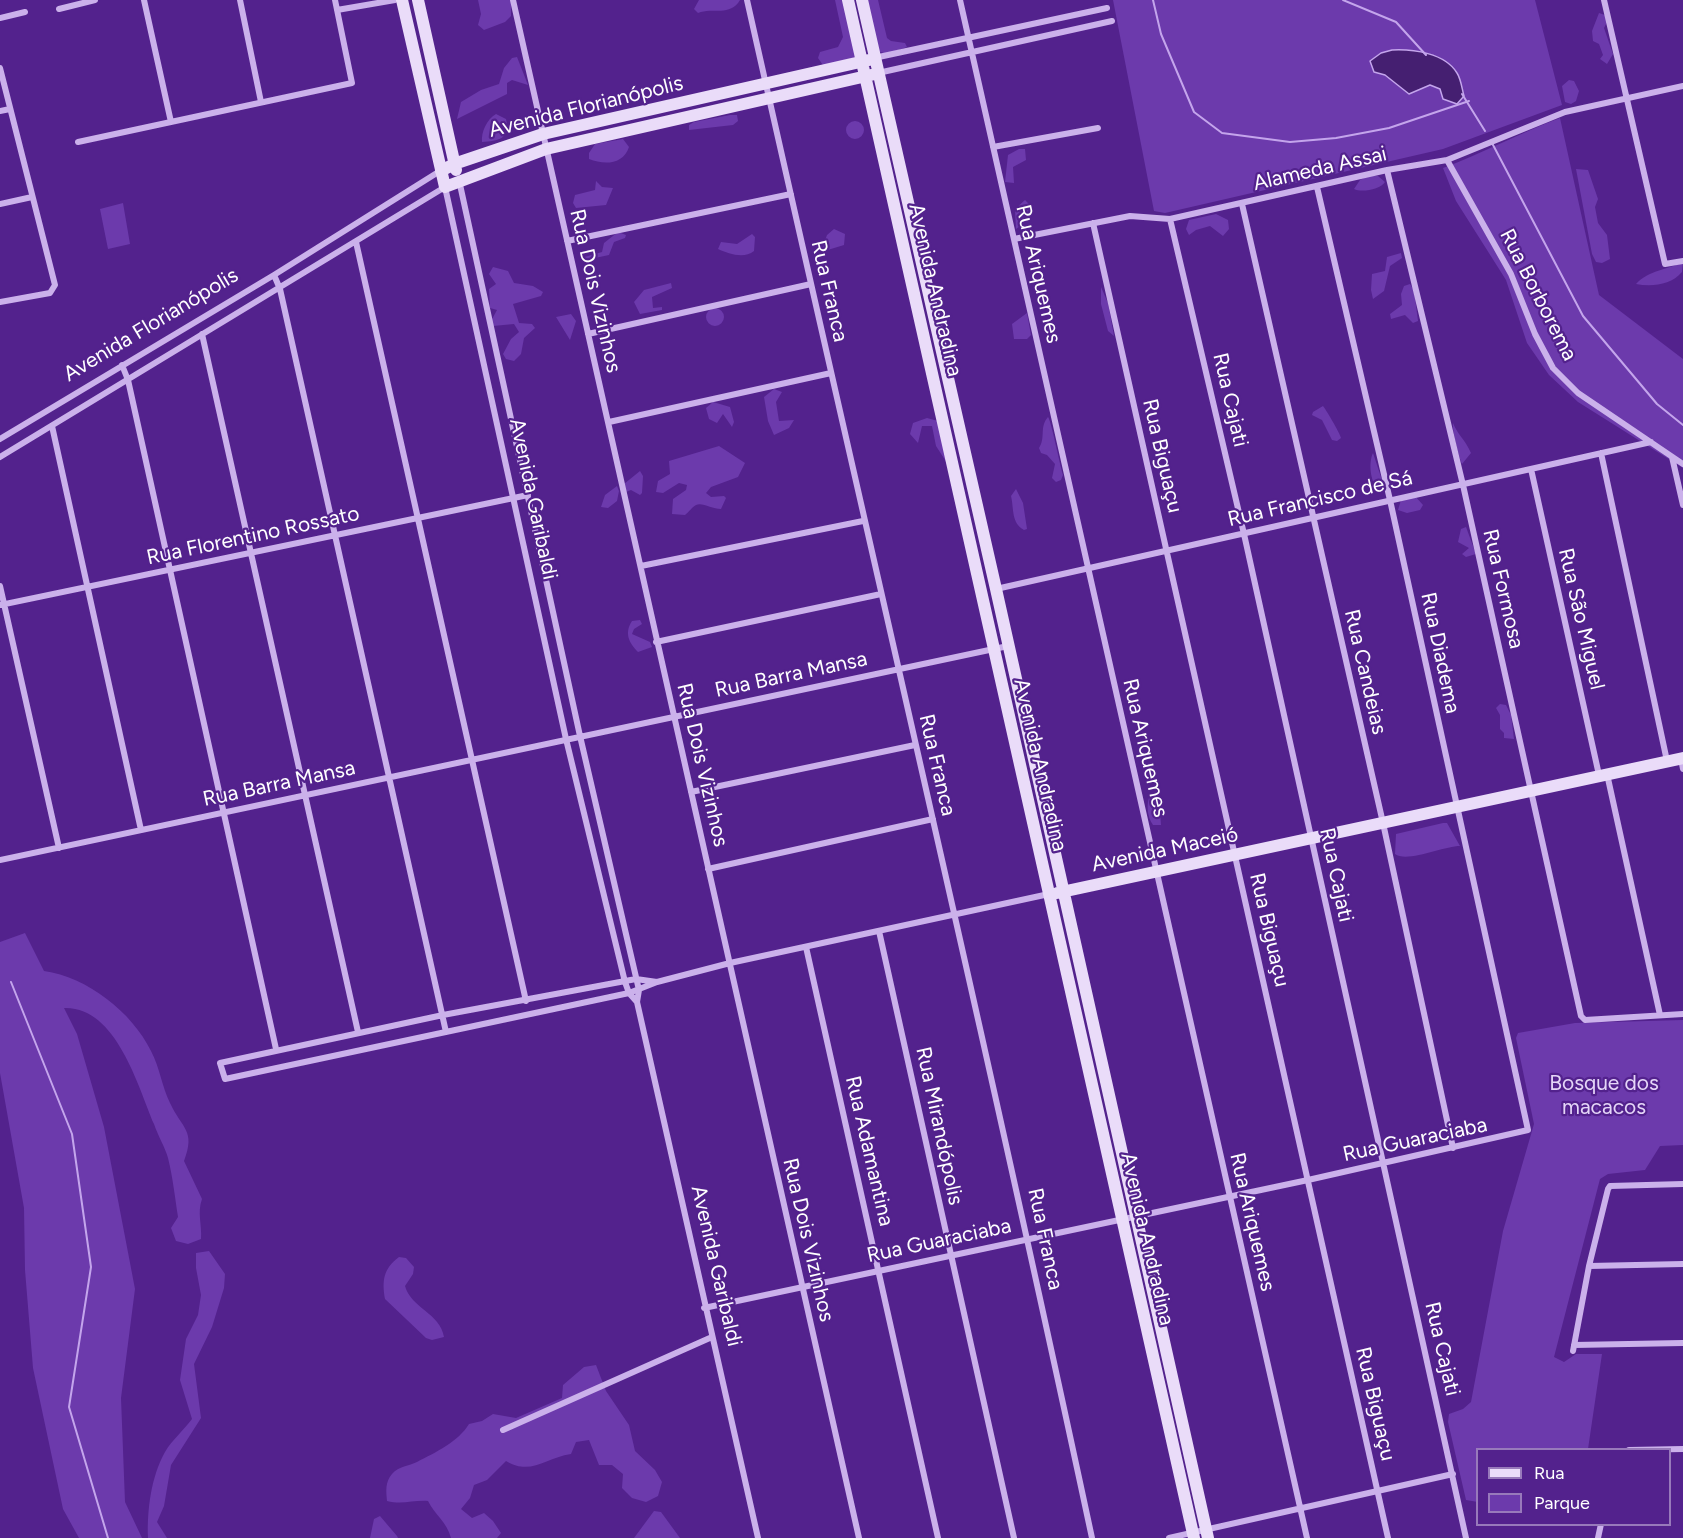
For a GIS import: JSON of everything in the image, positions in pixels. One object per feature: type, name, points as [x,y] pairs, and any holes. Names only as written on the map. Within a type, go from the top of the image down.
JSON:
[{"type":"main road","name":"Avenida Garibaldi","points":[[402,0],[445,187]]},
{"type":"main road","name":"Avenida Garibaldi","points":[[418,0],[459,180]]},
{"type":"main road","name":"Avenida Andradina","points":[[848,0],[868,60]]},
{"type":"main road","name":"Avenida Andradina","points":[[862,0],[871,75],[944,390],[996,589],[1136,1215],[1200,1535]]},
{"type":"main road","name":"Avenida Florianópolis","points":[[441,171],[454,164],[543,134],[868,60]]},
{"type":"main road","points":[[445,187],[546,149],[871,75]]},
{"type":"main road","name":"Avenida Andradina","points":[[944,390],[993,649],[1122,1218],[1200,1535]]},
{"type":"main road","name":"Avenida Maceió","points":[[1050,894],[1156,873],[1531,790],[1667,762],[1682,762]]},
{"type":"street","points":[[59,9],[95,0]]},
{"type":"street","points":[[144,0],[171,122]]},
{"type":"street","points":[[240,0],[261,102]]},
{"type":"street","points":[[78,142],[352,83],[335,0]]},
{"type":"street","points":[[337,10],[395,0]]},
{"type":"street","name":"Rua Dois Vizinhos","points":[[513,0],[859,1538]]},
{"type":"street","name":"Rua Franca","points":[[747,0],[880,594],[956,915],[1092,1538]]},
{"type":"street","name":"Rua Ariquemes","points":[[960,0],[1307,1538]]},
{"type":"street","points":[[1604,0],[1665,264],[1683,261]]},
{"type":"street","name":"Avenida Florianópolis","points":[[868,60],[1107,8]]},
{"type":"street","points":[[0,18],[25,12]]},
{"type":"street","points":[[871,75],[1112,21]]},
{"type":"street","points":[[0,68],[55,288],[50,293],[0,303]]},
{"type":"street","name":"Alameda Assai","points":[[1014,239],[1130,216],[1170,219],[1387,170],[1447,160],[1565,112],[1683,86]]},
{"type":"street","points":[[0,111],[10,109]]},
{"type":"street","points":[[993,147],[1098,128]]},
{"type":"street","name":"Rua Borborema","points":[[1447,160],[1511,274],[1535,334],[1553,368],[1578,393],[1683,464]]},
{"type":"street","name":"Rua Formosa","points":[[1387,170],[1463,485],[1581,1016],[1585,1020],[1660,1015]]},
{"type":"street","name":"Avenida Florianópolis","points":[[0,439],[274,275],[441,171]]},
{"type":"street","name":"Avenida Garibaldi","points":[[459,180],[580,736],[639,990],[637,1002],[704,1308],[758,1538]]},
{"type":"street","name":"Avenida Florianópolis","points":[[0,457],[445,187]]},
{"type":"street","name":"Avenida Garibaldi","points":[[445,187],[566,739],[625,982],[629,993],[637,1002]]},
{"type":"street","name":"Rua Diadema","points":[[1317,187],[1529,1126]]},
{"type":"street","points":[[567,241],[790,194]]},
{"type":"street","points":[[0,204],[32,197]]},
{"type":"street","name":"Rua Candeias","points":[[1242,204],[1383,823],[1453,1148]]},
{"type":"street","name":"Rua Cajati","points":[[1170,219],[1244,534],[1466,1538]]},
{"type":"street","name":"Rua Biguaçu","points":[[1093,223],[1388,1538]]},
{"type":"street","points":[[356,242],[526,1001]]},
{"type":"street","points":[[274,275],[280,289],[446,1032]]},
{"type":"street","points":[[588,334],[811,284]]},
{"type":"street","points":[[202,334],[307,795],[358,1032]]},
{"type":"street","points":[[122,365],[128,380],[276,1049],[636,979]]},
{"type":"street","points":[[609,422],[831,373]]},
{"type":"street","points":[[52,426],[141,830]]},
{"type":"street","name":"Rua Francisco de Sá","points":[[996,589],[1651,442]]},
{"type":"street","points":[[1600,453],[1667,762]]},
{"type":"street","points":[[1672,457],[1683,505]]},
{"type":"street","name":"Rua São Miguel","points":[[1531,469],[1660,1015]]},
{"type":"street","name":"Rua Florentino Rossato","points":[[2,605],[528,495]]},
{"type":"street","points":[[641,566],[864,521]]},
{"type":"street","points":[[0,586],[2,605],[59,848]]},
{"type":"street","points":[[656,642],[880,594]]},
{"type":"street","name":"Rua Barra Mansa","points":[[0,860],[1008,645]]},
{"type":"street","points":[[691,792],[915,746]]},
{"type":"street","points":[[708,869],[933,819]]},
{"type":"street","name":"Avenida Maceió","points":[[276,1049],[220,1063],[225,1079],[629,993],[657,982],[730,963],[1050,894]]},
{"type":"street","name":"Rua Mirandópolis","points":[[879,931],[1014,1538]]},
{"type":"street","name":"Rua Adamantina","points":[[806,947],[938,1538]]},
{"type":"street","name":"Avenida Maceió","points":[[636,979],[657,982]]},
{"type":"street","points":[[1660,1015],[1683,1014]]},
{"type":"street","name":"Rua Guaraciaba","points":[[704,1308],[1525,1133],[1529,1126]]},
{"type":"street","points":[[1683,1184],[1610,1186],[1589,1266],[1573,1348],[1683,1343]]},
{"type":"street","points":[[1589,1266],[1683,1264]]},
{"type":"street","points":[[503,1430],[712,1337]]},
{"type":"street","points":[[1169,1538],[1200,1535],[1453,1474]]},
{"type":"green space","points":[[478,0],[511,0],[511,16],[505,22],[484,30],[478,25],[481,14]]},
{"type":"green space","points":[[699,0],[740,0],[726,10],[698,13],[694,9]]},
{"type":"green space","points":[[835,0],[846,0],[855,57],[825,68],[818,58],[820,52],[838,47],[843,37]]},
{"type":"green space","points":[[864,0],[878,0],[887,38],[891,41],[905,43],[907,47],[887,54],[877,51]]},
{"type":"green space","points":[[1113,0],[1535,0],[1562,105],[1443,149],[1165,213],[1154,211]]},
{"type":"green space","points":[[1599,13],[1605,15],[1607,22],[1604,28],[1613,54],[1607,64],[1600,59],[1603,55],[1599,44],[1593,41],[1592,31]]},
{"type":"green space","points":[[517,57],[528,85],[512,80],[507,83],[507,94],[457,119],[461,102],[481,90],[499,84],[504,68],[512,58]]},
{"type":"green space","points":[[1569,80],[1574,81],[1579,91],[1576,101],[1571,104],[1565,102],[1562,86]]},
{"type":"green space","points":[[496,114],[506,119],[505,135],[498,140],[482,142],[485,126]]},
{"type":"green space","points":[[737,115],[738,121],[733,125],[689,130],[689,125],[694,122]]},
{"type":"green space","points":[[1560,118],[1599,295],[1683,359],[1683,468],[1578,402],[1549,375],[1527,343],[1506,280],[1456,201],[1443,168]]},
{"type":"green space","points":[[855,121],[861,124],[864,130],[861,136],[855,139],[849,136],[846,130],[849,124]]},
{"type":"green space","points":[[623,139],[629,147],[618,160],[607,163],[589,159],[589,153],[595,144]]},
{"type":"green space","points":[[1019,149],[1025,149],[1026,160],[1013,167],[1014,183],[1005,182],[1008,155]]},
{"type":"green space","points":[[1576,169],[1588,170],[1598,199],[1595,207],[1598,223],[1607,235],[1610,259],[1602,263],[1596,262],[1592,254]]},
{"type":"green space","points":[[1367,176],[1378,176],[1385,182],[1380,187],[1371,190],[1354,189],[1360,180]]},
{"type":"green space","points":[[596,181],[602,187],[613,188],[606,205],[576,208],[573,203],[575,195],[595,190]]},
{"type":"green space","points":[[1025,200],[1030,205],[1030,219],[1016,229],[1015,209]]},
{"type":"green space","points":[[123,203],[130,244],[108,249],[100,209]]},
{"type":"green space","points":[[1216,214],[1228,220],[1229,229],[1223,236],[1210,226],[1196,230],[1189,235],[1186,229],[1189,220]]},
{"type":"green space","points":[[834,229],[845,234],[844,245],[821,252],[827,235]]},
{"type":"green space","points":[[618,232],[626,235],[625,238],[614,242],[609,255],[581,261],[581,258],[602,252],[604,243]]},
{"type":"green space","points":[[752,234],[755,237],[754,251],[746,255],[736,255],[718,249],[721,242],[737,244]]},
{"type":"green space","points":[[1401,253],[1402,258],[1390,266],[1384,291],[1373,299],[1372,274],[1385,271],[1387,257]]},
{"type":"green space","points":[[1683,262],[1682,272],[1672,280],[1655,285],[1636,284],[1652,273]]},
{"type":"green space","points":[[493,267],[508,271],[514,283],[533,286],[543,292],[541,296],[513,304],[519,323],[532,324],[535,328],[524,338],[521,354],[514,361],[506,359],[503,354],[511,339],[519,332],[514,324],[493,326],[491,321],[497,310],[490,308],[489,289],[496,284],[489,274]]},
{"type":"green space","points":[[671,283],[672,288],[652,297],[653,308],[662,307],[662,310],[640,314],[634,302],[644,290]]},
{"type":"green space","points":[[1410,284],[1414,290],[1418,321],[1413,323],[1405,315],[1391,319],[1390,314],[1402,305],[1401,294],[1404,286]]},
{"type":"green space","points":[[1101,287],[1108,303],[1114,336],[1108,331],[1101,304]]},
{"type":"green space","points":[[715,308],[721,311],[724,317],[721,323],[715,326],[709,323],[706,317],[709,311]]},
{"type":"green space","points":[[1027,313],[1031,335],[1027,339],[1014,339],[1012,324]]},
{"type":"green space","points":[[571,314],[576,321],[570,340],[556,317]]},
{"type":"green space","points":[[774,389],[782,392],[776,402],[779,421],[794,420],[789,428],[774,435],[768,421],[764,397]]},
{"type":"green space","points":[[713,402],[730,407],[734,422],[732,427],[723,414],[717,423],[709,419],[706,408]]},
{"type":"green space","points":[[1323,406],[1340,435],[1341,438],[1337,441],[1332,440],[1322,420],[1312,415]]},
{"type":"green space","points":[[1048,417],[1063,475],[1061,480],[1056,482],[1052,478],[1055,464],[1047,455],[1041,453],[1039,448]]},
{"type":"green space","points":[[927,418],[938,421],[947,463],[936,446],[932,426],[922,426],[918,443],[910,434],[913,423]]},
{"type":"green space","points":[[1453,423],[1471,453],[1462,464],[1455,438]]},
{"type":"green space","points":[[719,446],[745,463],[738,477],[711,487],[706,493],[711,497],[724,496],[726,498],[721,509],[698,504],[685,515],[672,514],[673,499],[686,490],[687,485],[679,483],[663,493],[656,492],[658,481],[670,474],[669,461]]},
{"type":"green space","points":[[1373,453],[1383,483],[1382,493],[1375,485],[1371,474]]},
{"type":"green space","points":[[640,471],[643,476],[642,493],[640,495],[631,490],[626,492],[624,484]]},
{"type":"green space","points":[[617,486],[619,491],[617,501],[608,508],[601,507],[605,495]]},
{"type":"green space","points":[[1016,489],[1023,503],[1027,529],[1024,530],[1017,523],[1014,515],[1011,496]]},
{"type":"green space","points":[[1415,496],[1423,505],[1420,510],[1407,513],[1398,510],[1401,500]]},
{"type":"green space","points":[[1466,527],[1476,554],[1466,557],[1462,554],[1469,548],[1458,542],[1461,529]]},
{"type":"green space","points":[[640,620],[642,624],[634,629],[632,634],[650,642],[652,647],[638,652],[630,641],[628,630],[632,621]]},
{"type":"green space","points":[[1500,704],[1506,705],[1511,715],[1514,739],[1504,738],[1504,733],[1500,729],[1500,715],[1496,708]]},
{"type":"green space","points":[[1150,795],[1160,812],[1161,825],[1153,825],[1149,818]]},
{"type":"green space","points":[[1447,823],[1460,846],[1408,857],[1395,854],[1396,834]]},
{"type":"green space","points":[[25,933],[44,971],[76,981],[92,989],[120,1010],[143,1037],[154,1057],[170,1103],[186,1130],[189,1143],[184,1161],[202,1199],[201,1239],[188,1244],[176,1241],[171,1228],[178,1217],[168,1158],[132,1070],[111,1034],[98,1020],[82,1011],[64,1008],[77,1034],[104,1127],[135,1289],[121,1398],[125,1502],[142,1538],[79,1538],[63,1509],[33,1368],[25,1270],[24,1208],[0,1073],[0,942]]},
{"type":"green space","name":"Bosque dos macacos","points":[[1683,1020],[1683,1145],[1660,1146],[1645,1170],[1608,1174],[1600,1179],[1554,1357],[1564,1362],[1576,1354],[1602,1354],[1588,1448],[1476,1448],[1476,1502],[1466,1500],[1448,1422],[1449,1414],[1463,1409],[1471,1402],[1503,1231],[1534,1124],[1516,1038],[1518,1033],[1575,1023]]},
{"type":"green space","points":[[209,1251],[225,1274],[224,1288],[212,1327],[194,1364],[201,1418],[171,1465],[164,1506],[157,1522],[167,1538],[148,1538],[149,1505],[156,1472],[168,1448],[192,1419],[180,1380],[186,1339],[198,1315],[201,1295],[196,1253]]},
{"type":"green space","points":[[399,1257],[406,1258],[414,1267],[413,1274],[405,1286],[408,1294],[437,1322],[444,1337],[432,1340],[426,1338],[385,1299],[385,1276],[390,1266]]},
{"type":"green space","points":[[596,1365],[606,1391],[629,1425],[635,1451],[655,1470],[662,1482],[658,1496],[646,1502],[632,1498],[622,1488],[623,1474],[612,1465],[599,1465],[589,1440],[576,1442],[571,1454],[538,1465],[523,1467],[506,1461],[487,1480],[474,1485],[470,1498],[461,1509],[472,1518],[484,1513],[501,1533],[497,1538],[451,1538],[447,1527],[428,1501],[398,1503],[387,1501],[388,1480],[398,1469],[417,1462],[446,1446],[469,1424],[482,1421],[493,1414],[516,1418],[562,1398],[563,1385],[584,1367]]},
{"type":"green space","points":[[654,1511],[661,1512],[680,1538],[634,1538]]},
{"type":"green space","points":[[380,1516],[398,1538],[370,1538],[374,1519]]},
{"type":"shaded area","points":[[1392,50],[1419,52],[1445,61],[1458,75],[1464,96],[1457,104],[1443,99],[1440,89],[1430,85],[1409,94],[1385,75],[1374,72],[1370,61],[1381,53]]},
{"type":"waterway","points":[[1153,0],[1161,34],[1194,112],[1222,133],[1290,142],[1336,138],[1389,128],[1469,101]]},
{"type":"waterway","points":[[1343,0],[1396,22],[1426,55]]},
{"type":"waterway","points":[[1462,94],[1485,131]]},
{"type":"waterway","points":[[1492,143],[1583,316],[1657,404],[1683,425]]},
{"type":"waterway","points":[[11,982],[72,1134],[91,1267],[69,1407],[108,1538]]}]
